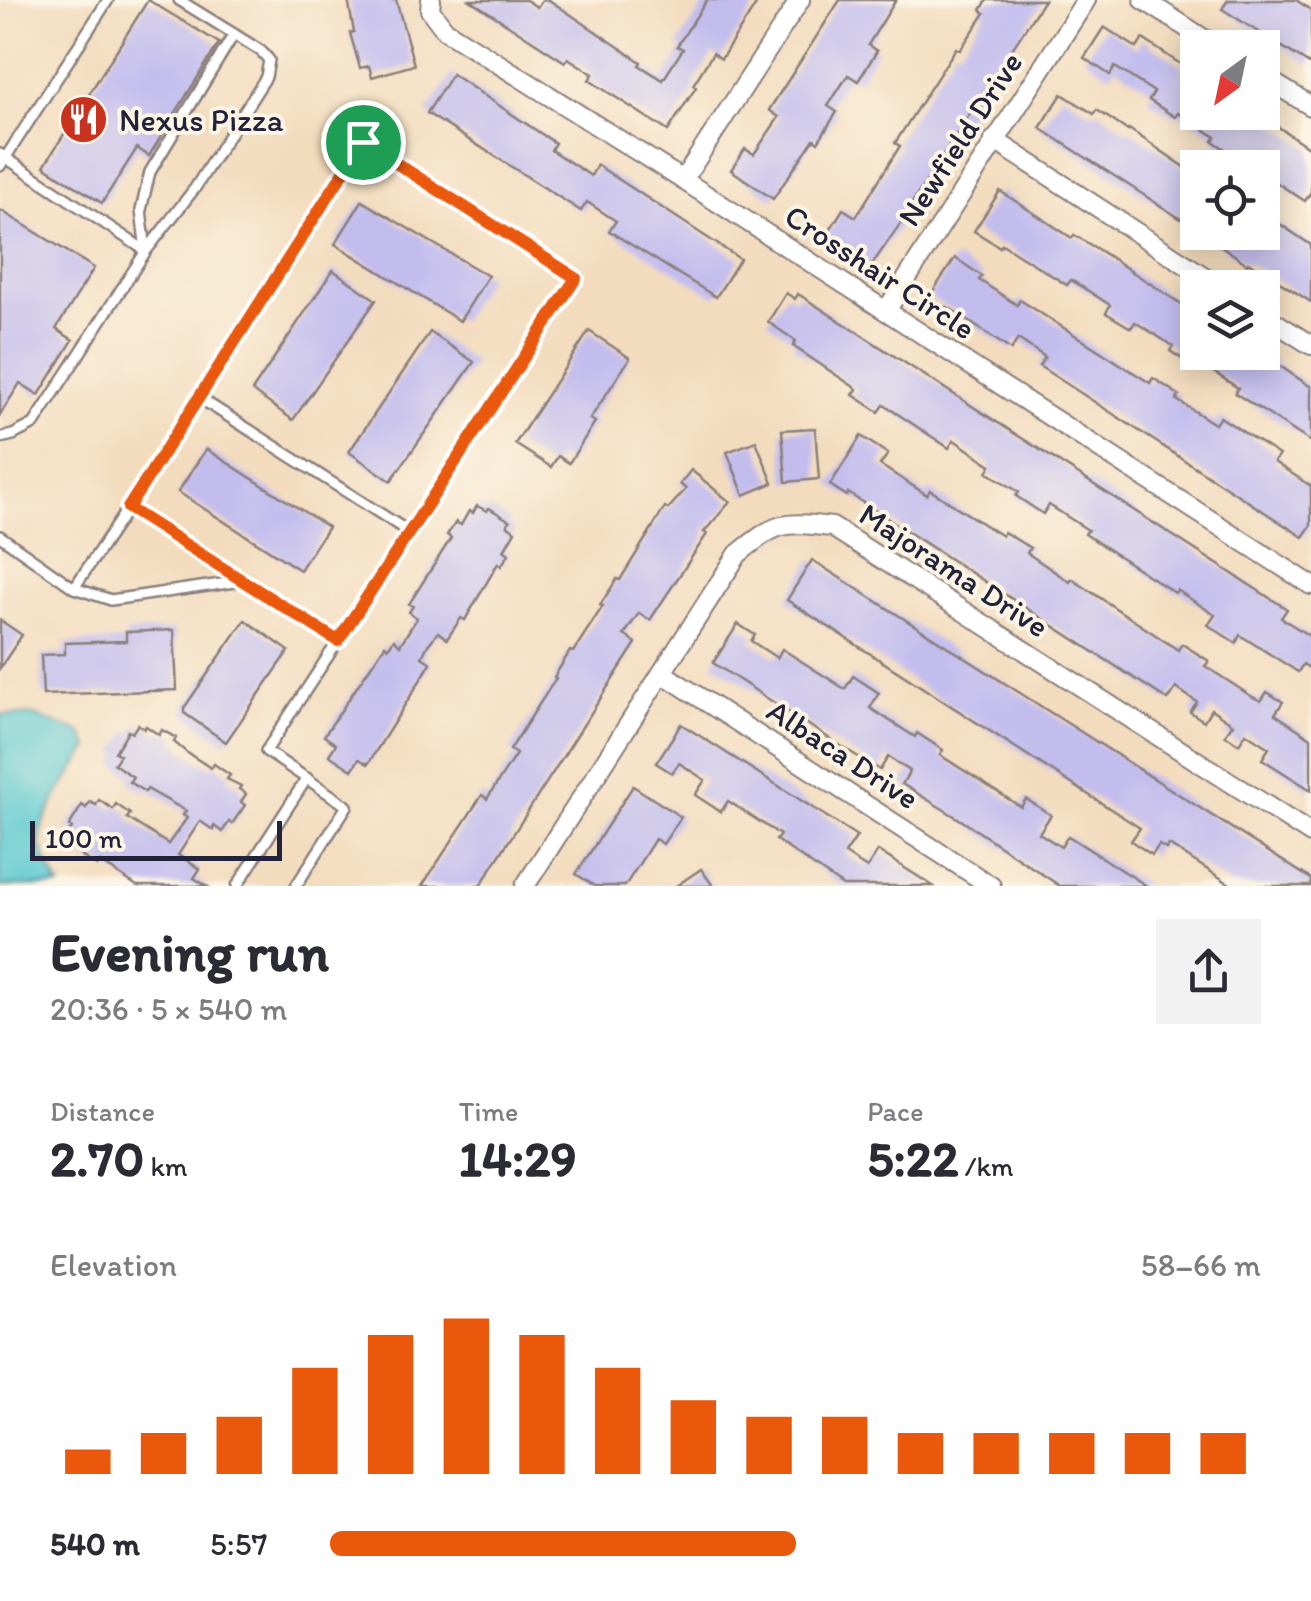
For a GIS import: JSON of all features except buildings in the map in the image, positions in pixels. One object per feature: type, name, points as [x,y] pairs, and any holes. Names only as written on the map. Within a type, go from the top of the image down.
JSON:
[{"type":"street","name":"Crosshair Circle","points":[[431,0],[430,10],[445,30],[1311,585]]},
{"type":"street","points":[[683,180],[800,0]]},
{"type":"street","name":"Newfield Drive","points":[[886,311],[1086,0]]},
{"type":"street","points":[[1144,0],[1190,30]]},
{"type":"street","points":[[1280,87],[1311,106]]},
{"type":"street","points":[[994,140],[1194,270]]},
{"type":"street","points":[[1280,325],[1311,345]]},
{"type":"street","name":"Majorama Drive","points":[[525,886],[738,554],[768,529],[796,523],[832,528],[1311,834]]},
{"type":"street","name":"Albaca Drive","points":[[662,673],[992,886]]},
{"type":"lane","points":[[108,0],[2,159],[146,251]]},
{"type":"lane","points":[[0,438],[34,424],[146,251],[194,188],[266,77],[268,60],[261,51],[179,0]]},
{"type":"lane","points":[[146,251],[141,210],[150,172],[234,34]]},
{"type":"lane","points":[[74,588],[363,142],[576,278],[266,751],[348,806],[296,886]]},
{"type":"lane","points":[[198,396],[408,532]]},
{"type":"lane","points":[[128,508],[338,641]]},
{"type":"lane","points":[[0,536],[74,588],[111,600],[242,581]]},
{"type":"lane","points":[[237,886],[307,778]]},
{"type":"water","points":[[0,715],[32,715],[81,732],[89,747],[59,793],[41,831],[43,852],[60,886],[0,886]]},
{"type":"place","name":"Nexus Pizza","points":[[84,120]]},
{"type":"route","points":[[363,142],[576,278],[338,641],[128,508],[363,142]]}]
